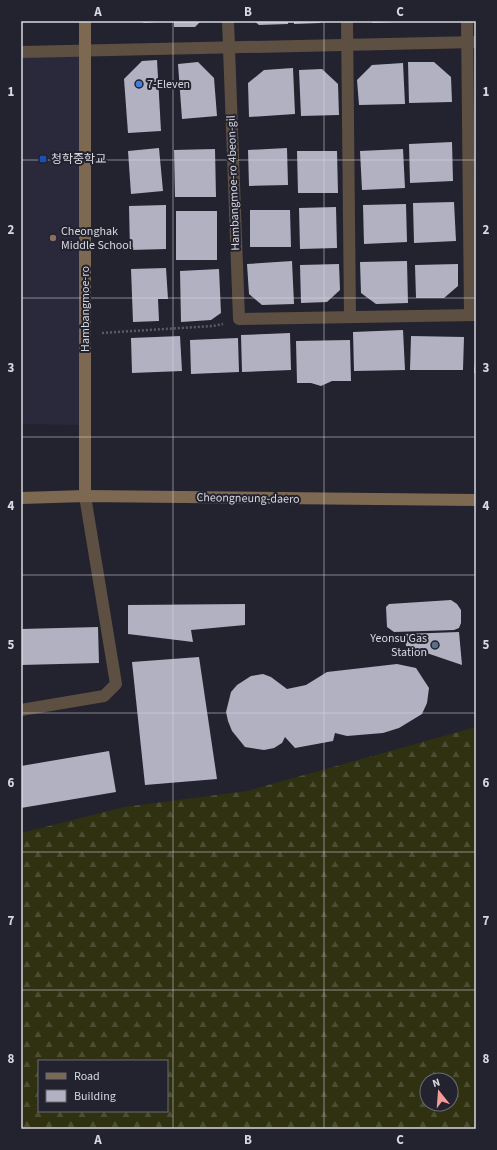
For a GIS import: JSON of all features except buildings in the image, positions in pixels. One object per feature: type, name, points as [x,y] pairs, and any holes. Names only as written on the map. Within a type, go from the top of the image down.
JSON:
[{"type":"main road","name":"Hambangmoe-ro","points":[[85,21],[85,496]]},
{"type":"main road","name":"Cheongneung-daero","points":[[21,498],[85,496],[476,500]]},
{"type":"lane","name":"Hambangmoe-ro 4beon-gil","points":[[228,21],[239,319]]},
{"type":"lane","points":[[347,21],[350,316]]},
{"type":"lane","points":[[239,319],[473,315],[471,42],[467,21]]},
{"type":"lane","points":[[21,52],[228,46],[471,42]]},
{"type":"lane","points":[[21,710],[104,696],[116,684],[85,496]]},
{"type":"path","points":[[85,334],[213,326],[239,319]]},
{"type":"shaded area","name":"Cheonghak Middle School","points":[[86,50],[85,425],[21,424],[21,52]]},
{"type":"green space","points":[[476,727],[476,1129],[21,1129],[21,833],[124,807],[247,791]]},
{"type":"place","name":"7-Eleven","points":[[139,84]]},
{"type":"place","name":"청학중학교","points":[[43,159]]},
{"type":"place","name":"Cheonghak Middle School","points":[[53,238]]},
{"type":"place","name":"Yeonsu Gas Station","points":[[435,645]]}]
